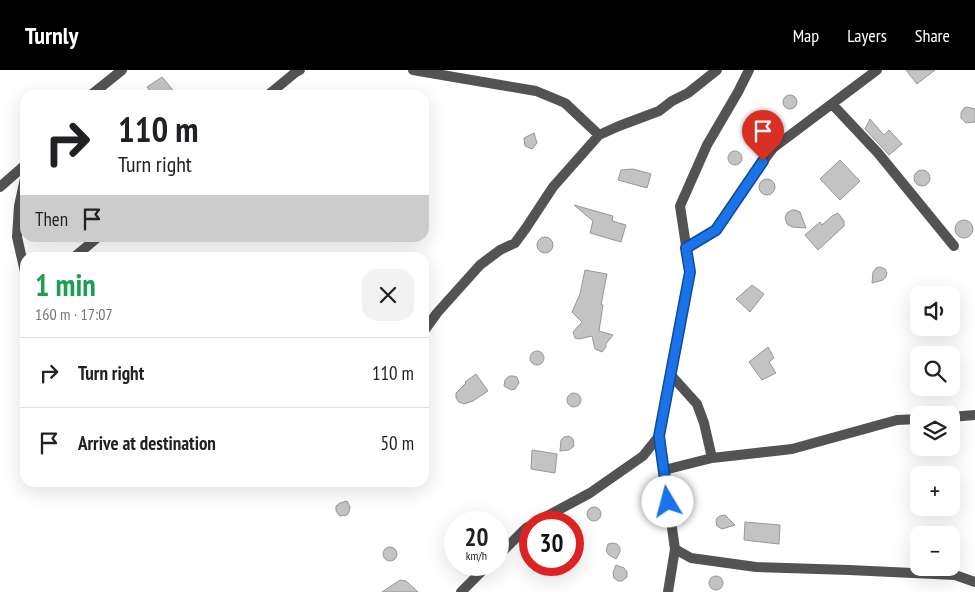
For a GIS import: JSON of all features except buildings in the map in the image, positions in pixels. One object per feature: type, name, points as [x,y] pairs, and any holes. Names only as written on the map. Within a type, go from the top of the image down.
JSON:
[{"type":"street","points":[[97,90],[122,70]]},
{"type":"street","points":[[274,90],[300,70]]},
{"type":"street","points":[[413,70],[536,91],[565,102],[599,135]]},
{"type":"street","points":[[429,324],[480,265],[500,250],[515,243],[553,186],[599,135],[660,111],[672,101],[688,93],[717,70]]},
{"type":"street","points":[[668,592],[675,549],[659,436],[690,272],[680,206],[707,145],[749,70]]},
{"type":"street","points":[[686,248],[716,230],[773,148],[877,70]]},
{"type":"street","points":[[832,104],[878,153],[954,246]]},
{"type":"street","points":[[0,188],[20,170]]},
{"type":"street","points":[[20,201],[17,237],[20,252]]},
{"type":"street","points":[[80,252],[92,242]]},
{"type":"street","points":[[670,374],[697,404],[704,423],[712,458]]},
{"type":"street","points":[[960,417],[975,416]]},
{"type":"street","points":[[664,470],[712,458],[792,449],[897,420],[910,419]]},
{"type":"street","points":[[556,511],[590,493],[643,456],[659,436]]},
{"type":"street","points":[[509,545],[519,535]]},
{"type":"street","points":[[675,549],[691,558],[756,567],[955,575],[975,582]]},
{"type":"street","points":[[461,592],[477,576]]},
{"type":"route","points":[[668,502],[659,436],[690,272],[686,248],[716,230],[763,161]]}]
